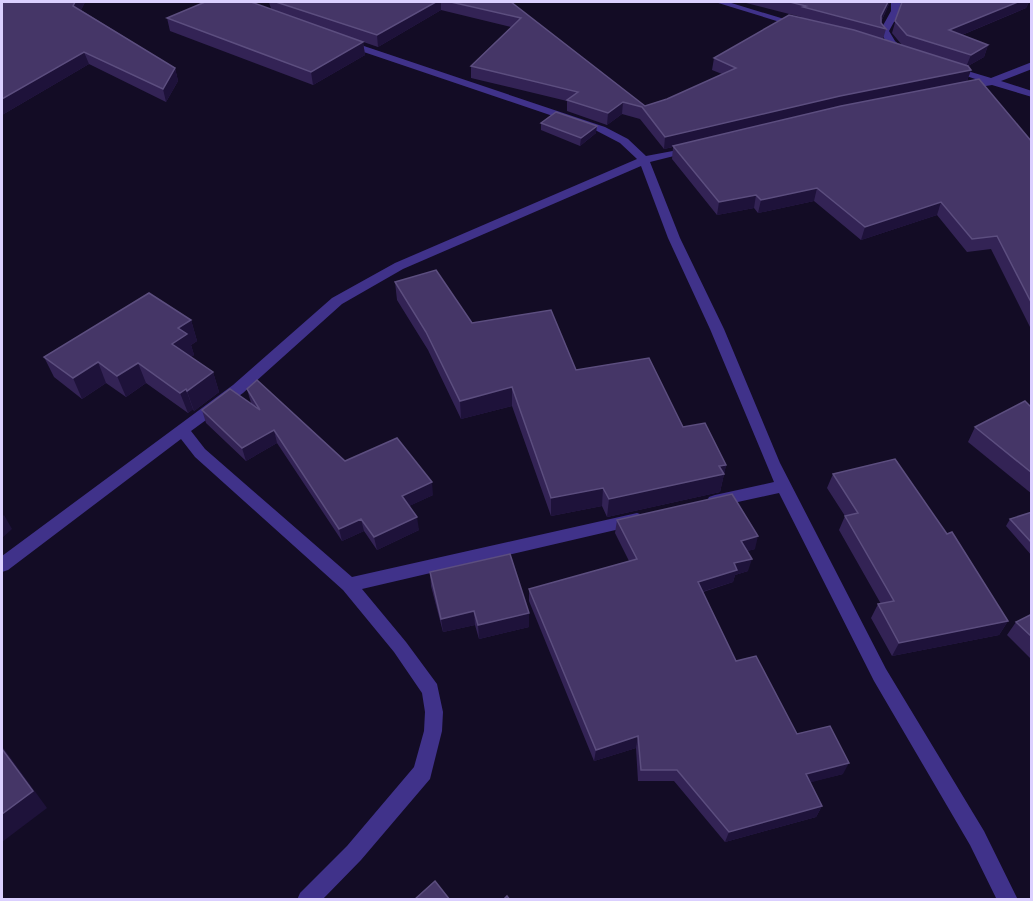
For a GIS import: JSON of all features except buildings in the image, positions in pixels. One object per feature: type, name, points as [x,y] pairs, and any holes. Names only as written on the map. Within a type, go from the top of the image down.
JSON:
[{"type":"street","points":[[720,2],[813,28]]},
{"type":"street","points":[[896,2],[896,7],[884,27],[884,33],[892,45],[902,52]]},
{"type":"street","points":[[339,41],[601,129],[624,141],[644,159],[674,238],[717,329],[783,486],[880,675],[977,838],[1008,900]]},
{"type":"street","points":[[884,47],[913,56]]},
{"type":"street","points":[[935,63],[1032,94]]},
{"type":"street","points":[[948,91],[991,82],[1032,65]]},
{"type":"street","points":[[2,565],[238,389],[337,301],[399,266],[644,159],[699,147]]},
{"type":"street","points":[[182,430],[200,453],[349,585],[400,646],[431,690],[434,712],[433,730],[423,772],[354,853],[307,900]]},
{"type":"street","points":[[703,504],[783,486]]},
{"type":"street","points":[[349,585],[657,514]]}]
